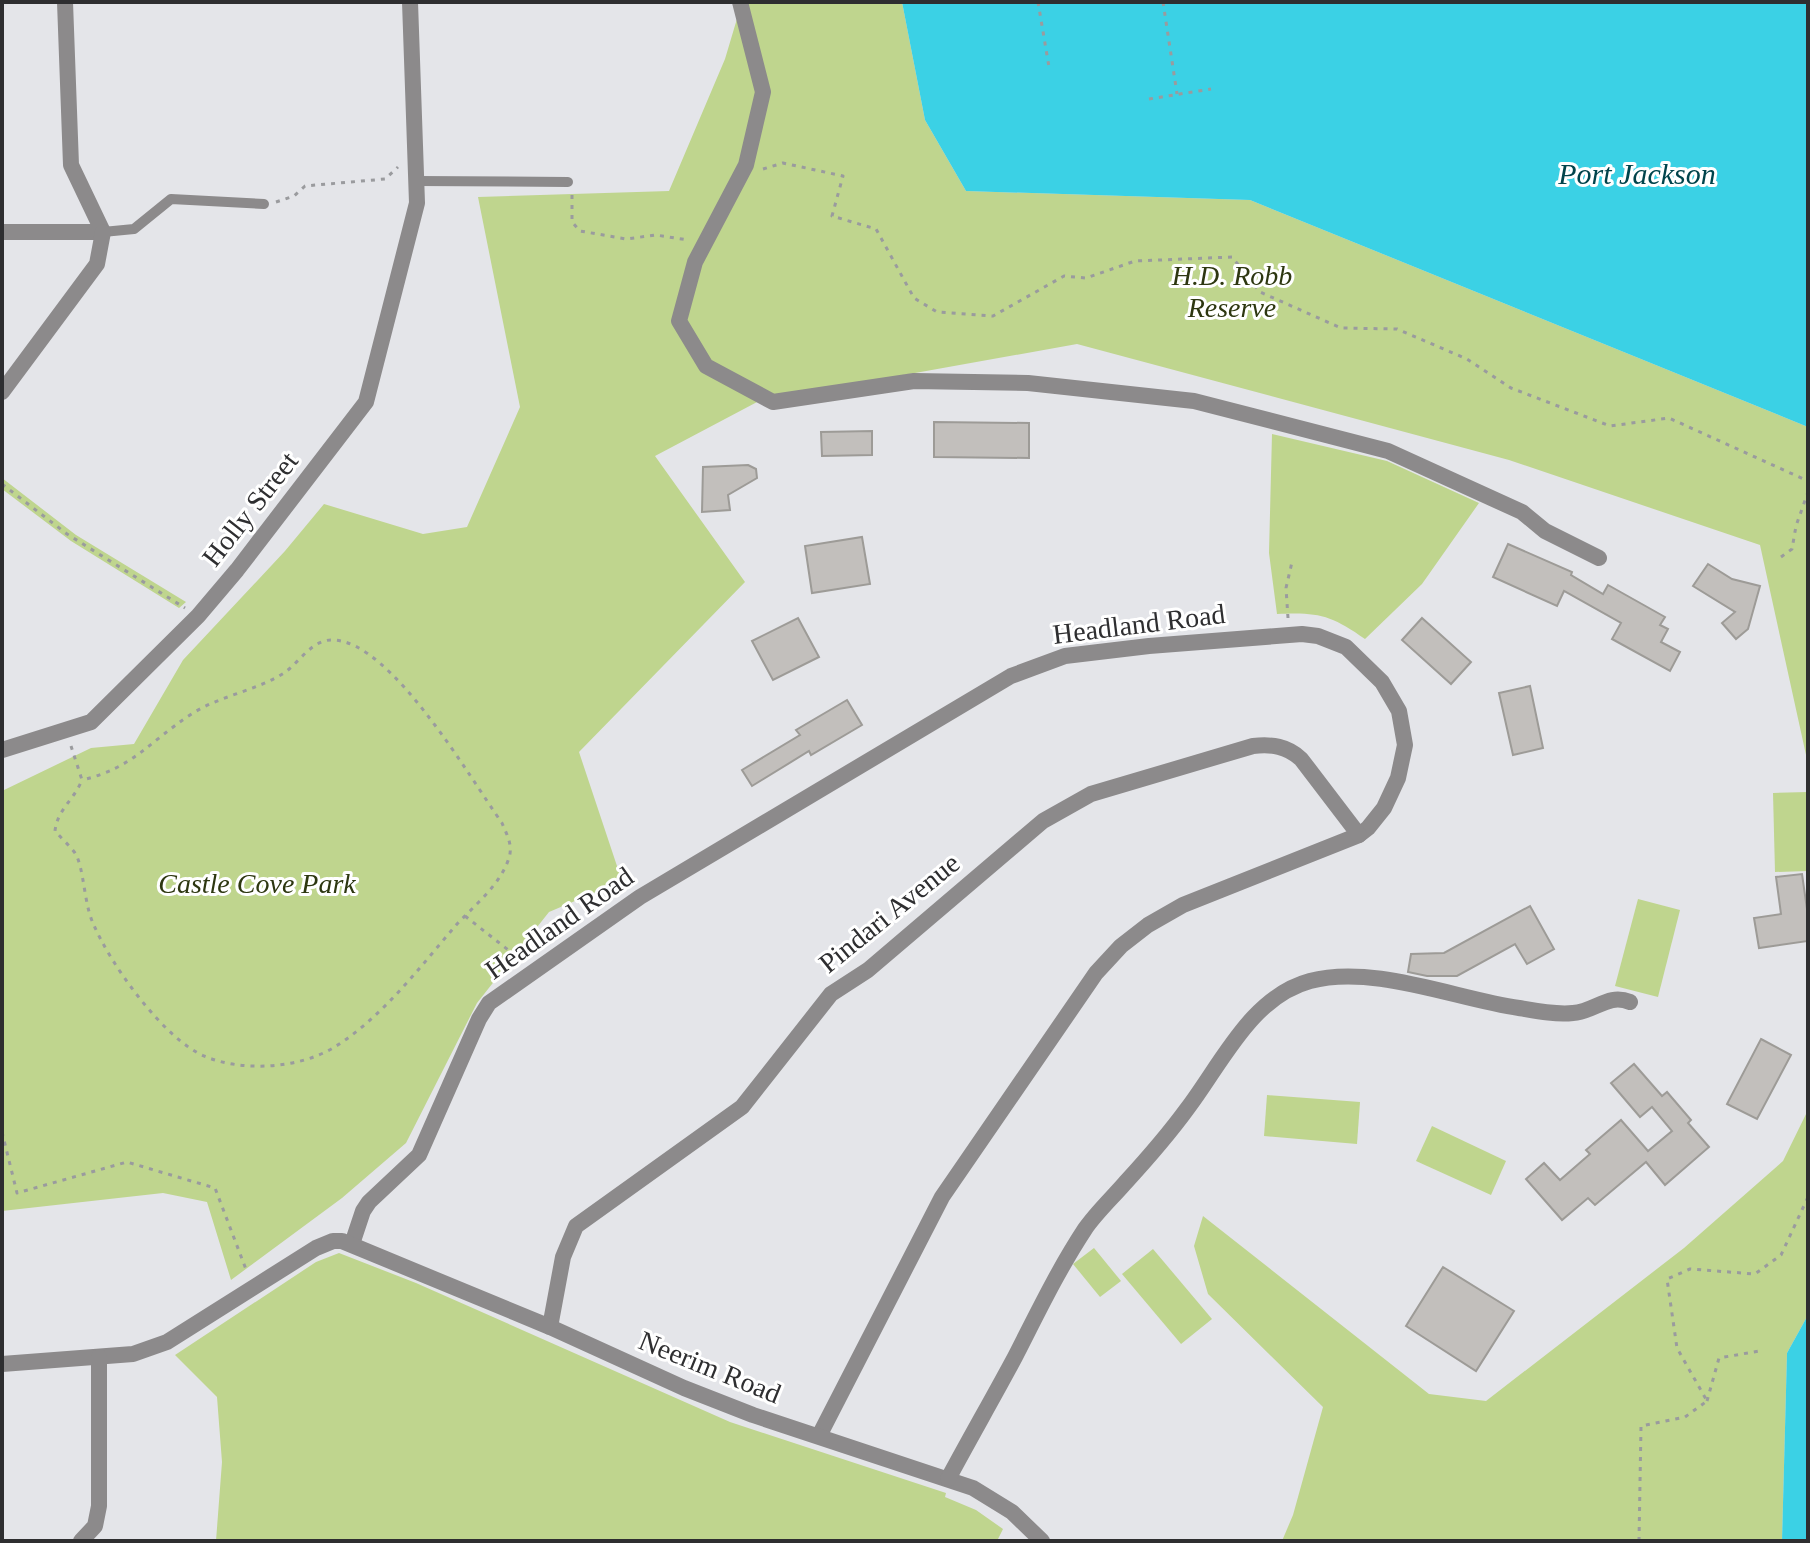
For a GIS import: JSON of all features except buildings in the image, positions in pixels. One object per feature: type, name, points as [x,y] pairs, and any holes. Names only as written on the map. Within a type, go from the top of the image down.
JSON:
[{"type":"street","points":[[2,392],[97,264],[103,232],[71,165],[65,2]]},
{"type":"street","name":"Holly Street","points":[[2,750],[91,722],[198,616],[366,402],[417,203],[410,2]]},
{"type":"street","points":[[740,2],[763,92],[746,165],[695,262],[679,321],[706,366],[773,402],[914,381],[1028,383],[1194,401],[1388,451],[1522,512],[1545,531],[1599,558]]},
{"type":"street","points":[[2,232],[103,232]]},
{"type":"street","name":"Headland Road","points":[[352,1244],[369,1202],[419,1155],[489,1003],[640,897],[1011,676],[1065,656],[1289,634],[1318,636],[1346,647],[1382,682],[1399,711],[1405,745],[1398,778],[1384,808],[1359,835],[1183,905],[1139,932],[1096,973],[962,1166],[927,1222],[819,1436]]},
{"type":"street","name":"Pindari Avenue","points":[[550,1327],[563,1257],[576,1226],[742,1107],[831,994],[868,970],[1031,830],[1061,809],[1091,794],[1266,744],[1292,751],[1301,759],[1359,835]]},
{"type":"street","points":[[948,1479],[1047,1294],[1087,1227],[1165,1139],[1232,1043],[1274,998],[1292,987],[1311,981],[1351,976],[1386,980],[1493,1004],[1559,1013],[1587,1011],[1619,998],[1630,1002]]},
{"type":"street","points":[[2,1364],[133,1354],[159,1346],[316,1248],[333,1241],[352,1244]]},
{"type":"street","name":"Neerim Road","points":[[352,1244],[550,1327],[684,1388],[973,1488],[1012,1512],[1042,1541]]},
{"type":"street","points":[[81,1541],[95,1526],[99,1506],[99,1357]]},
{"type":"lane","points":[[417,181],[568,182]]},
{"type":"lane","points":[[103,232],[134,229],[171,199],[264,204]]},
{"type":"path","points":[[1038,2],[1049,67]]},
{"type":"path","points":[[1163,2],[1177,94]]},
{"type":"path","points":[[1149,99],[1211,89]]},
{"type":"path","points":[[264,204],[294,196],[305,186],[385,179],[402,163],[416,163]]},
{"type":"path","points":[[746,165],[759,170],[783,163],[843,176],[832,216],[876,229],[914,298],[937,312],[993,316],[1064,276],[1086,278],[1135,261],[1232,257],[1260,292],[1341,328],[1397,329],[1467,359],[1511,388],[1610,426],[1669,418],[1808,481]]},
{"type":"path","points":[[568,182],[573,200],[572,222],[580,231],[626,239],[656,235],[687,240],[695,238]]},
{"type":"path","points":[[2,484],[67,534],[198,616]]},
{"type":"path","points":[[1781,557],[1792,549],[1808,492]]},
{"type":"path","points":[[1289,634],[1286,588],[1292,562]]},
{"type":"path","points":[[66,730],[82,780],[72,801],[56,817],[55,831],[77,855],[93,924],[133,990],[182,1042],[204,1055],[229,1063],[255,1066],[296,1063],[331,1049],[355,1032],[393,997],[497,881],[509,858],[511,846],[502,823],[405,686],[362,648],[332,639],[318,643],[284,673],[192,714],[125,765],[108,774],[82,780]]},
{"type":"path","points":[[465,916],[521,960],[531,972]]},
{"type":"path","points":[[2,1132],[17,1193],[127,1162],[215,1188],[247,1272]]},
{"type":"path","points":[[1707,1401],[1677,1348],[1667,1279],[1690,1269],[1755,1274],[1781,1255],[1808,1197]]},
{"type":"path","points":[[1639,1541],[1641,1426],[1685,1417],[1707,1401],[1719,1358],[1759,1351]]},
{"type":"green space","points":[[742,2],[902,2],[925,120],[966,191],[1250,200],[1808,427],[1808,764],[1760,545],[1509,460],[1077,344],[759,401],[655,456],[745,582],[579,752],[622,881],[549,912],[477,1003],[406,1143],[342,1198],[231,1280],[207,1202],[163,1193],[2,1211],[2,791],[91,748],[134,744],[183,660],[285,551],[324,504],[423,534],[467,527],[520,407],[478,197],[669,191],[725,59]]},
{"type":"green space","points":[[1272,434],[1387,461],[1479,503],[1422,584],[1365,639],[1324,617],[1277,614],[1269,553]]},
{"type":"green space","points":[[2,478],[76,535],[186,602],[179,608],[71,541],[2,489]]},
{"type":"green space","points":[[1808,792],[1808,871],[1775,872],[1773,793]]},
{"type":"green space","points":[[1638,899],[1680,910],[1658,997],[1615,986]]},
{"type":"green space","points":[[1267,1095],[1360,1102],[1357,1144],[1264,1136]]},
{"type":"green space","points":[[1808,1110],[1808,1315],[1787,1353],[1782,1541],[1282,1541],[1293,1515],[1323,1407],[1208,1294],[1194,1246],[1203,1216],[1429,1394],[1486,1401],[1684,1248],[1783,1161]]},
{"type":"green space","points":[[1432,1126],[1506,1161],[1491,1195],[1416,1161]]},
{"type":"green space","points":[[1094,1248],[1121,1281],[1100,1297],[1073,1264]]},
{"type":"green space","points":[[1153,1249],[1212,1319],[1181,1344],[1122,1274]]},
{"type":"green space","points":[[339,1253],[416,1283],[730,1422],[946,1493],[945,1497],[976,1510],[1003,1529],[997,1541],[216,1541],[222,1462],[217,1397],[175,1355],[316,1262]]},
{"type":"water","name":"Port Jackson","points":[[902,2],[1808,2],[1808,427],[1250,200],[966,191],[925,120]]},
{"type":"water","points":[[1808,1315],[1808,1541],[1782,1541],[1787,1353]]},
{"type":"park label","name":"H.D. Robb Reserve","points":[[1232,291]]},
{"type":"park label","name":"Castle Cove Park","points":[[257,883]]}]
